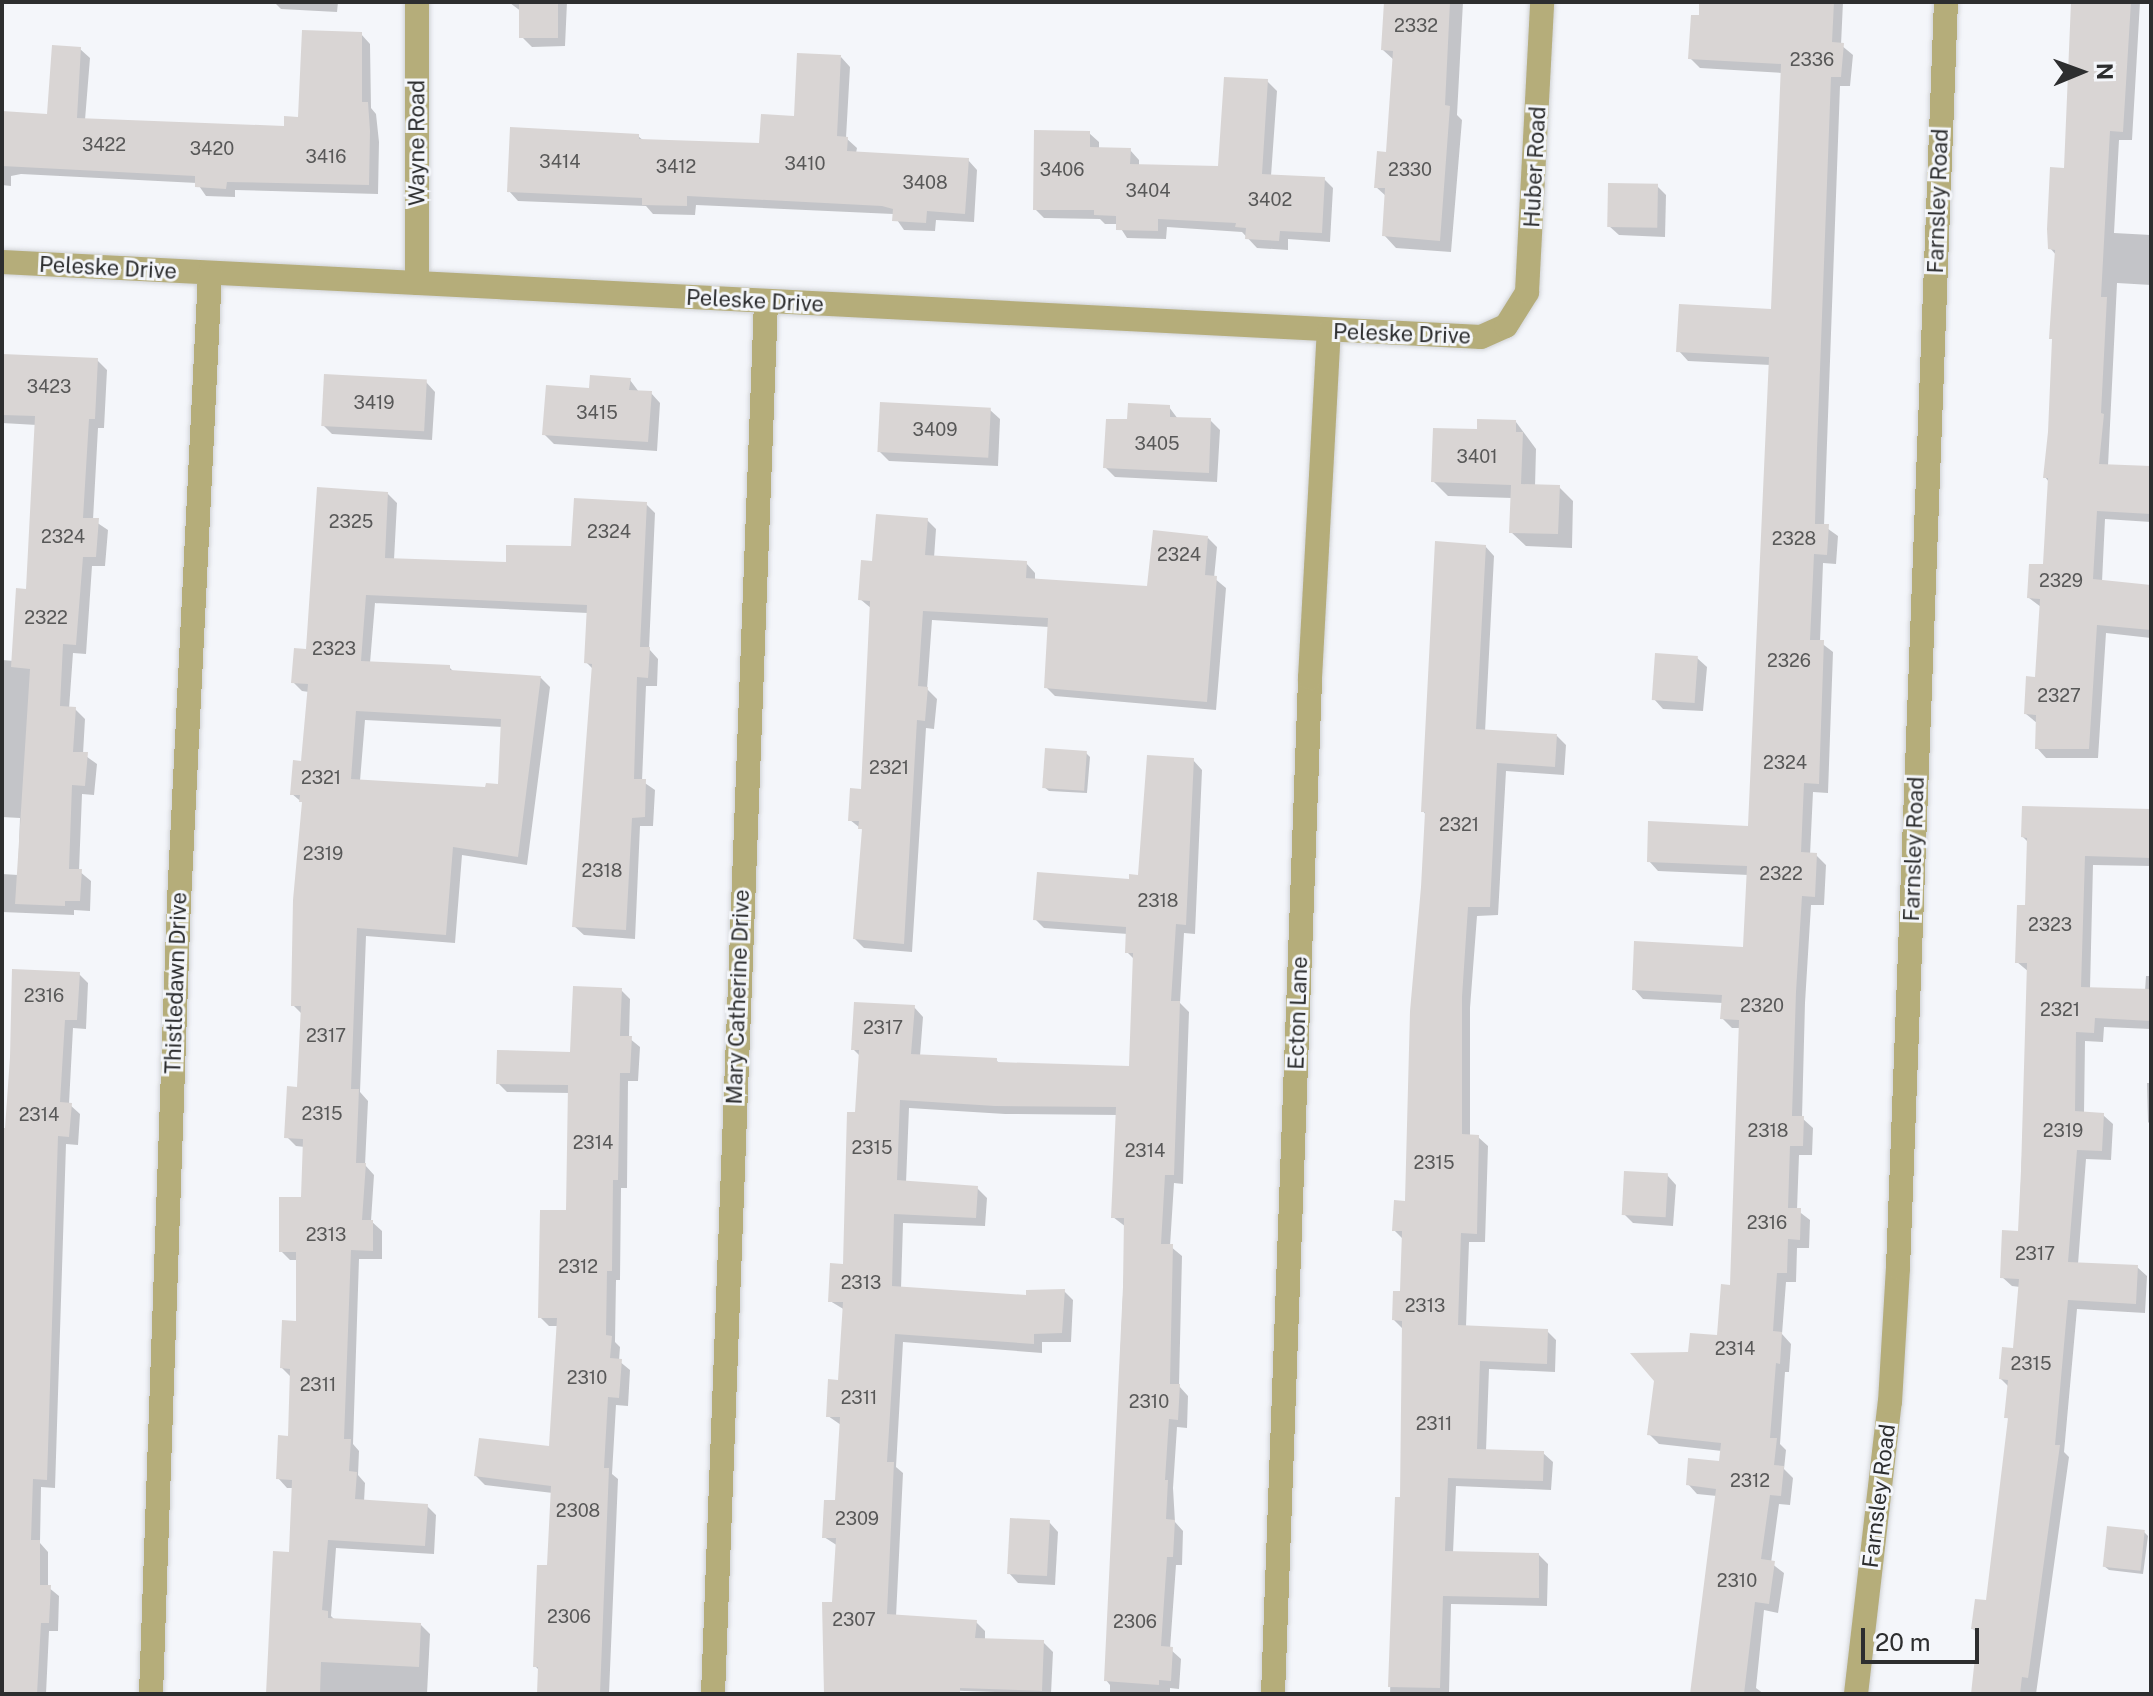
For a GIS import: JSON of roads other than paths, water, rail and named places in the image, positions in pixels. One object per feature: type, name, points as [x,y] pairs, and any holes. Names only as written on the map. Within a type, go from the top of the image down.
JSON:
[{"type":"street","name":"Wayne Road","points":[[417,2],[417,283]]},
{"type":"street","name":"Huber Road","points":[[1506,326],[1527,292],[1542,2]]},
{"type":"street","name":"Farnsley Road","points":[[1856,1694],[1890,1402],[1898,1268],[1946,2]]},
{"type":"street","name":"Peleske Drive","points":[[2,262],[1329,332],[1481,337],[1506,326]]},
{"type":"street","name":"Thistledawn Drive","points":[[151,1694],[179,901],[210,273]]},
{"type":"street","name":"Mary Catherine Drive","points":[[713,1694],[766,301]]},
{"type":"street","name":"Ecton Lane","points":[[1273,1694],[1310,678],[1329,332]]}]
